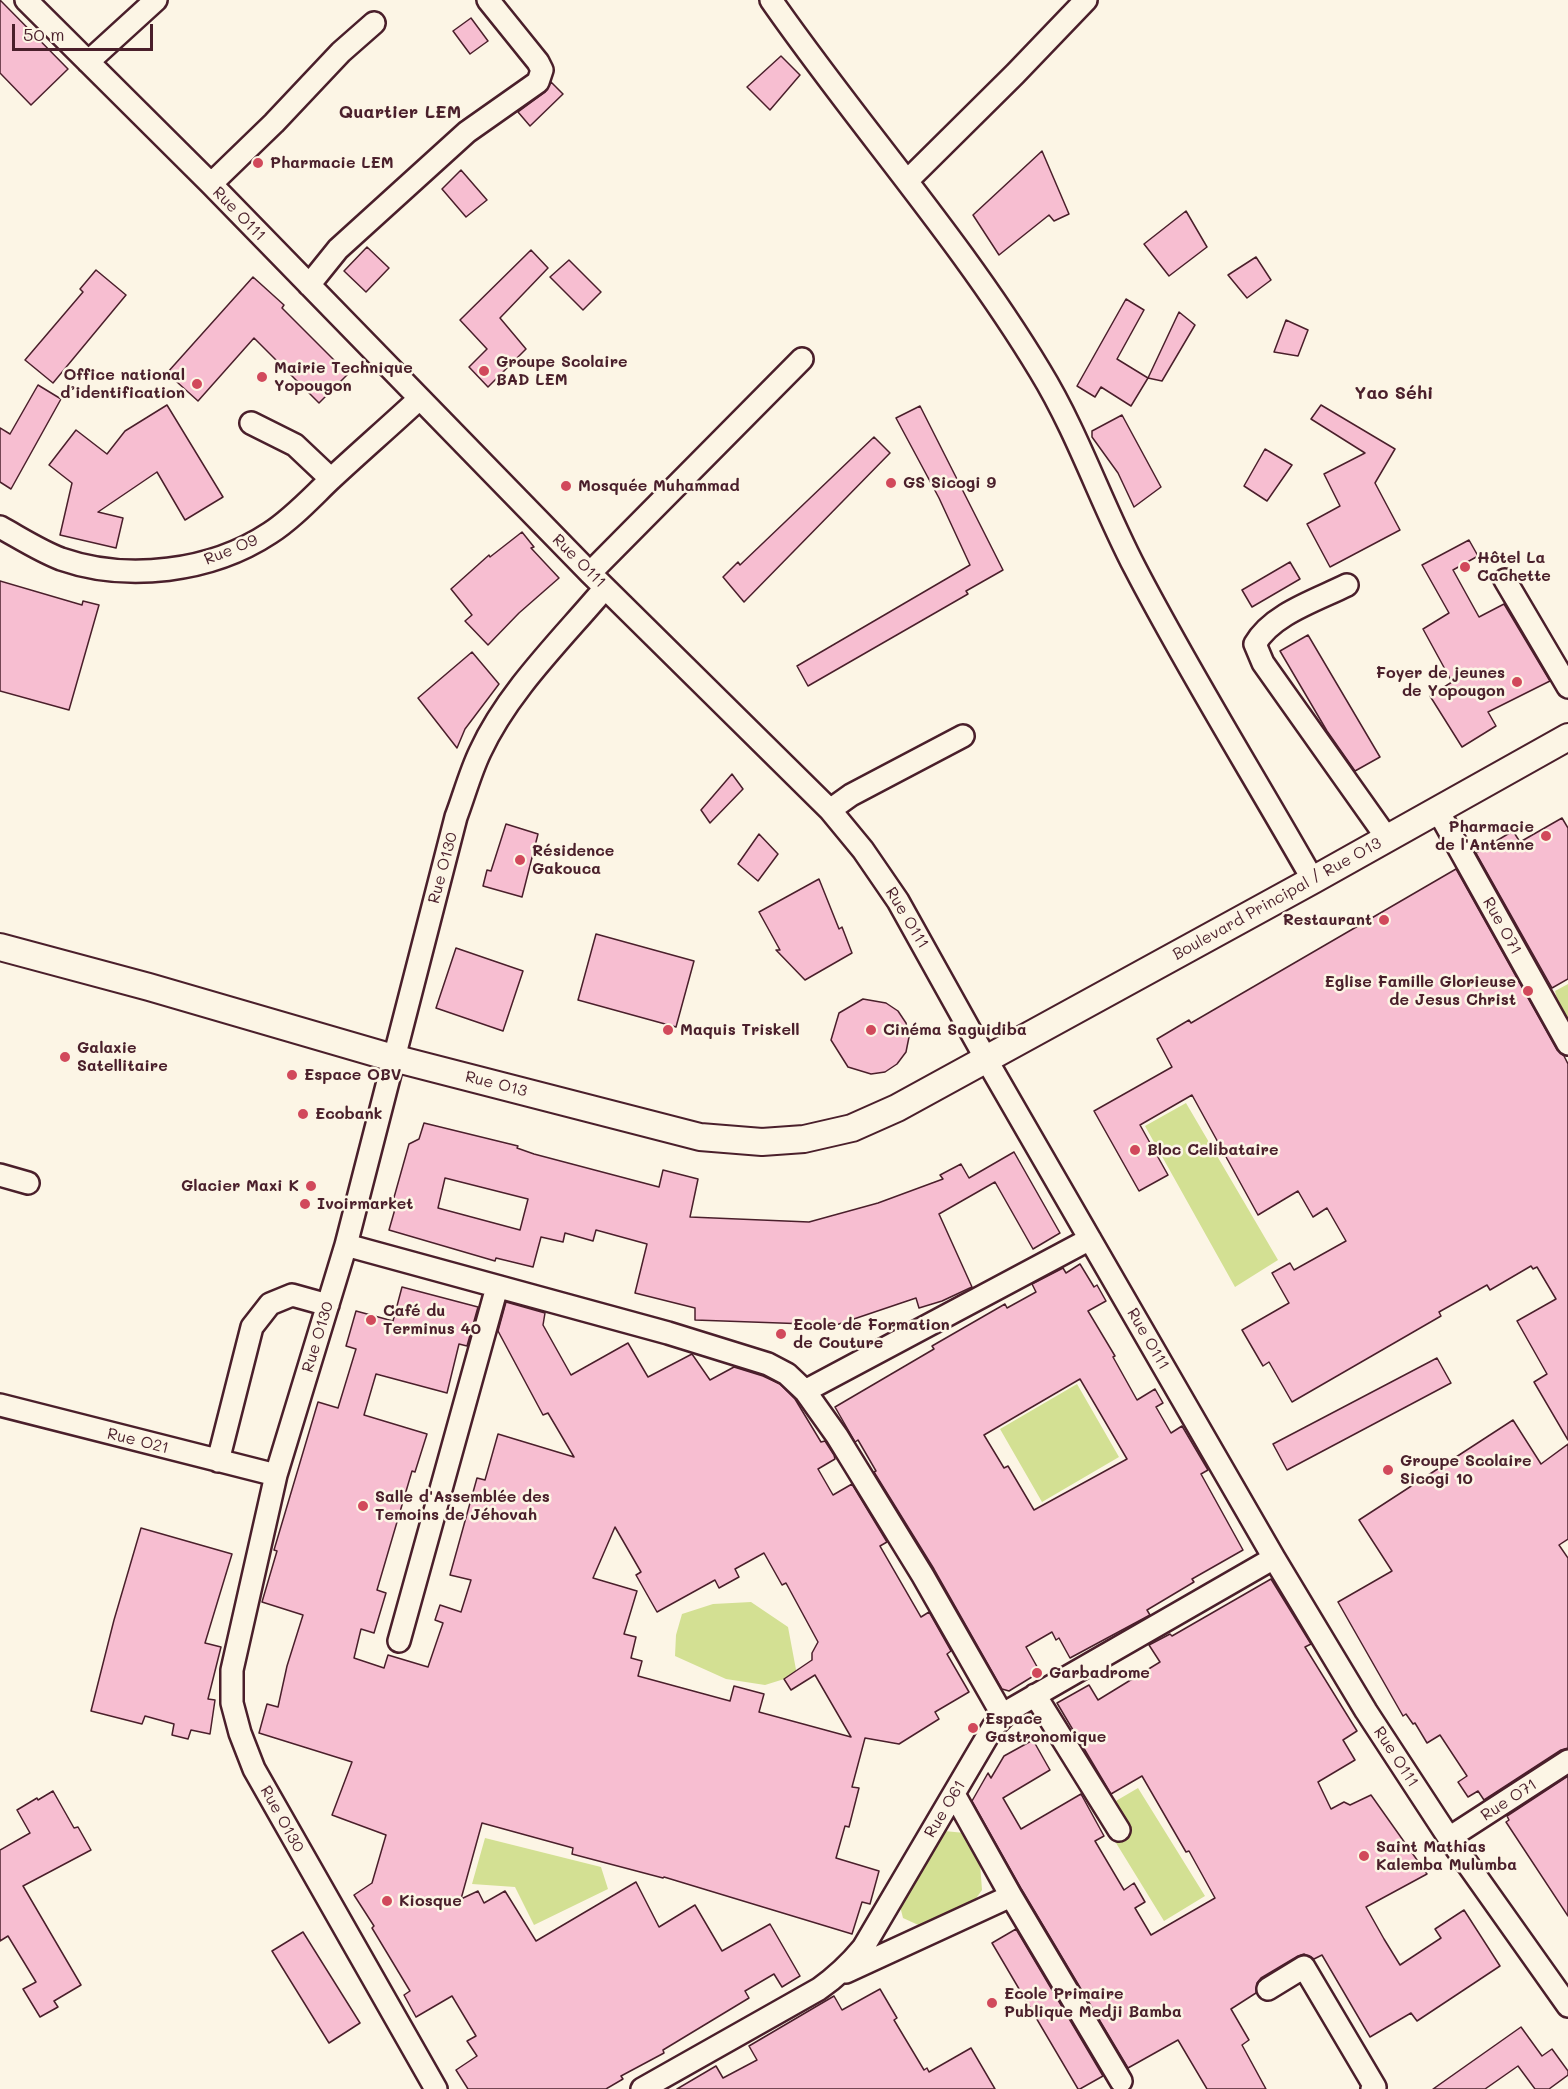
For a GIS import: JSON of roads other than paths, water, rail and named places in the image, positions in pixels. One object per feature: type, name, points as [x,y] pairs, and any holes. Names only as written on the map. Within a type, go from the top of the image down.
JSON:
[{"type":"main road","name":"Boulevard Principal / Rue O13","points":[[986,1059],[1568,737]]},
{"type":"main road","name":"Rue O13","points":[[0,947],[149,987],[393,1058],[700,1137],[762,1142],[804,1139],[852,1128],[897,1108],[986,1059]]},
{"type":"street","name":"Rue O111","points":[[26,0],[211,184],[598,580],[830,810],[863,850],[898,901],[986,1059],[1274,1558],[1366,1711],[1449,1839],[1568,2006]]},
{"type":"street","points":[[88,62],[156,0]]},
{"type":"street","points":[[309,285],[338,249],[467,132],[538,82],[542,70],[538,62],[488,0]]},
{"type":"street","points":[[771,0],[1013,327],[1041,372],[1066,417],[1112,522],[1136,570],[1216,715],[1313,880]]},
{"type":"street","points":[[907,181],[1086,0]]},
{"type":"street","points":[[211,184],[274,123],[333,60],[374,23]]},
{"type":"street","name":"Rue O130","points":[[436,2089],[254,1769],[232,1703],[232,1670],[276,1475],[346,1245],[456,817],[479,753],[515,695],[598,580],[802,359]]},
{"type":"street","name":"Rue O9","points":[[0,527],[60,559],[108,570],[164,571],[212,560],[239,550],[270,533],[307,503],[419,399]]},
{"type":"street","points":[[251,423],[295,446],[331,479]]},
{"type":"street","points":[[1505,580],[1568,687]]},
{"type":"street","points":[[1347,585],[1274,622],[1261,633],[1255,644],[1263,663],[1387,838]]},
{"type":"street","points":[[830,810],[850,795],[963,736]]},
{"type":"street","name":"Rue O71","points":[[1437,809],[1568,1044]]},
{"type":"street","points":[[0,1175],[28,1183]]},
{"type":"street","points":[[805,1391],[1090,1239]]},
{"type":"street","points":[[346,1245],[668,1333],[768,1364],[787,1374],[805,1391],[837,1436],[923,1576],[1003,1716]]},
{"type":"street","points":[[399,1641],[497,1287]]},
{"type":"street","points":[[218,1461],[252,1327],[270,1304],[292,1295],[328,1305]]},
{"type":"street","name":"Rue O21","points":[[0,1405],[276,1475]]},
{"type":"street","name":"Rue O61","points":[[642,2089],[837,1977],[863,1948],[993,1727],[1003,1716],[1035,1695],[1274,1558]]},
{"type":"street","points":[[1035,1695],[1119,1830]]},
{"type":"street","name":"Rue O71","points":[[1449,1839],[1568,1761]]},
{"type":"street","points":[[954,1794],[1011,1896],[1121,2081]]},
{"type":"street","points":[[837,1977],[1011,1896]]},
{"type":"street","points":[[1268,1989],[1304,1967],[1375,2087],[1372,2089]]},
{"type":"place","name":"Pharmacie LEM","points":[[258,163]]},
{"type":"place","name":"Groupe Scolaire BAD LEM","points":[[484,371]]},
{"type":"place","name":"Mairie Technique Yopougon","points":[[262,377]]},
{"type":"place","name":"Office national d’identification","points":[[197,384]]},
{"type":"place","name":"GS Sicogi 9","points":[[891,483]]},
{"type":"place","name":"Mosquée Muhammad","points":[[566,486]]},
{"type":"place","name":"Hôtel La Cachette","points":[[1465,567]]},
{"type":"place","name":"Foyer de jeunes de Yopougon","points":[[1517,682]]},
{"type":"place","name":"Pharmacie de l'Antenne","points":[[1546,836]]},
{"type":"place","name":"Résidence Gakouca","points":[[520,860]]},
{"type":"place","name":"Restaurant","points":[[1384,920]]},
{"type":"place","name":"Eglise Famille Glorieuse de Jesus Christ","points":[[1528,991]]},
{"type":"place","name":"Maquis Triskell","points":[[668,1030]]},
{"type":"place","name":"Cinéma Saguidiba","points":[[871,1030]]},
{"type":"place","name":"Galaxie Satellitaire","points":[[65,1057]]},
{"type":"place","name":"Espace OBV","points":[[292,1075]]},
{"type":"place","name":"Ecobank","points":[[303,1114]]},
{"type":"place","name":"Bloc Celibataire","points":[[1135,1150]]},
{"type":"place","name":"Glacier Maxi K","points":[[311,1186]]},
{"type":"place","name":"Ivoirmarket","points":[[305,1204]]},
{"type":"place","name":"Café du Terminus 40","points":[[371,1320]]},
{"type":"place","name":"Ecole de Formation de Couture","points":[[781,1334]]},
{"type":"place","name":"Groupe Scolaire Sicogi 10","points":[[1388,1470]]},
{"type":"place","name":"Salle d'Assemblée des Temoins de Jéhovah","points":[[363,1506]]},
{"type":"place","name":"Garbadrome","points":[[1037,1673]]},
{"type":"place","name":"Espace Gastronomique","points":[[973,1728]]},
{"type":"place","name":"Saint Mathias Kalemba Mulumba","points":[[1364,1856]]},
{"type":"place","name":"Kiosque","points":[[387,1901]]},
{"type":"place","name":"Ecole Primaire Publique Medji Bamba","points":[[992,2003]]},
{"type":"district","name":"Quartier LEM","points":[[400,112]]},
{"type":"district","name":"Yao Séhi","points":[[1394,393]]}]
